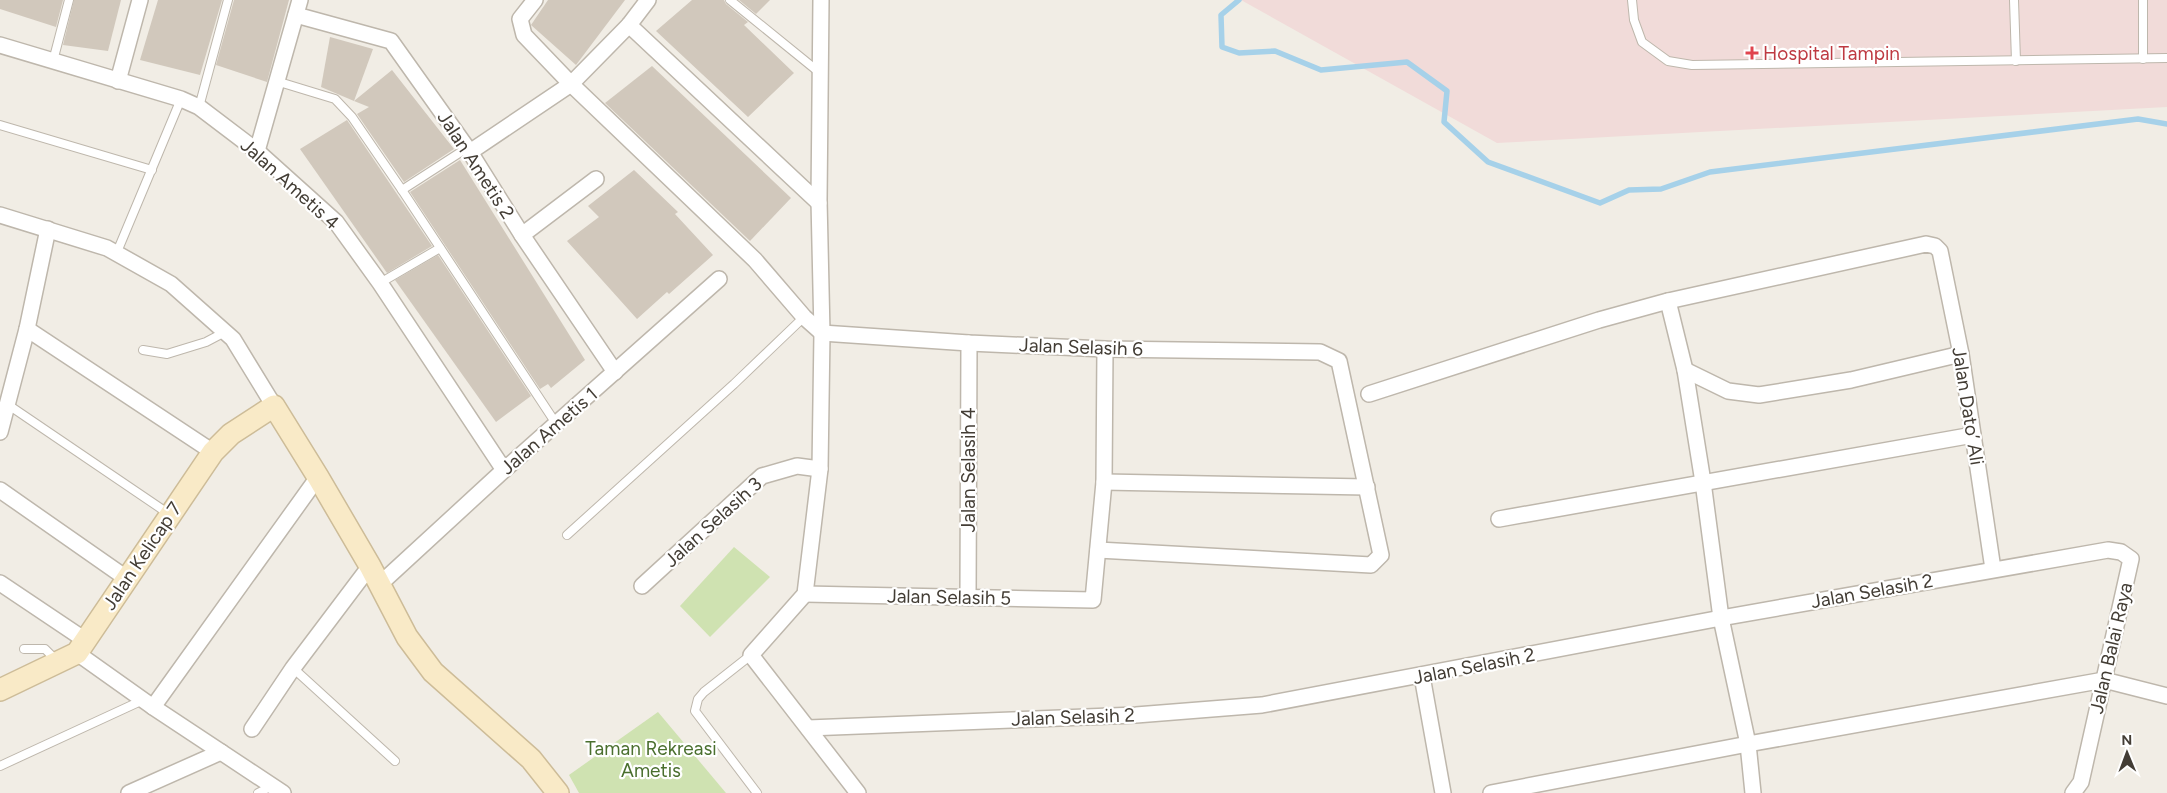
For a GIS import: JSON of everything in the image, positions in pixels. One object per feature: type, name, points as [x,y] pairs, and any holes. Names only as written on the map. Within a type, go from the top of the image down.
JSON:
[{"type":"street","points":[[118,81],[140,0]]},
{"type":"street","points":[[257,151],[300,0]]},
{"type":"street","points":[[534,0],[520,18],[524,35],[571,84],[755,260],[804,316],[822,333]]},
{"type":"street","points":[[468,150],[571,84],[630,25],[648,0]]},
{"type":"street","points":[[821,0],[819,203],[822,333],[820,469],[805,594],[751,655],[858,793]]},
{"type":"street","name":"Jalan Ametis 2","points":[[296,16],[391,41],[468,150],[522,235],[615,372]]},
{"type":"street","points":[[630,25],[819,203]]},
{"type":"street","name":"Jalan Ametis 4","points":[[0,45],[181,99],[199,107],[257,151],[336,222],[380,283],[504,470]]},
{"type":"street","points":[[522,235],[596,179]]},
{"type":"street","points":[[0,215],[117,252],[171,284],[233,340],[318,477],[375,575],[407,637],[433,672],[531,759],[558,793]]},
{"type":"street","points":[[0,432],[27,329],[48,229]]},
{"type":"street","name":"Jalan Dato’ Ali","points":[[1668,302],[1926,244],[1935,246],[1940,251],[1961,354],[1993,569]]},
{"type":"street","name":"Jalan Ametis 1","points":[[252,729],[293,668],[375,575],[557,425],[719,280]]},
{"type":"street","points":[[1369,394],[1599,320],[1668,302],[1685,370],[1703,482],[1721,618],[1748,744],[1753,793]]},
{"type":"street","points":[[27,329],[213,452]]},
{"type":"street","name":"Jalan Selasih 6","points":[[822,333],[970,343],[1105,349],[1320,352],[1339,360],[1367,487]]},
{"type":"street","name":"Jalan Selasih 4","points":[[968,598],[970,343]]},
{"type":"street","points":[[1104,482],[1367,487],[1381,555],[1371,565],[1098,550],[1104,482],[1105,349]]},
{"type":"street","points":[[1685,370],[1728,391],[1758,395],[1851,380],[1961,354]]},
{"type":"street","name":"Jalan Kelicap 7","points":[[81,647],[213,452],[231,434],[274,406]]},
{"type":"street","points":[[1499,519],[1973,435]]},
{"type":"street","name":"Jalan Selasih 3","points":[[642,586],[762,476],[797,466],[820,469]]},
{"type":"street","points":[[148,704],[318,477]]},
{"type":"street","points":[[0,490],[126,578]]},
{"type":"street","name":"Jalan Selasih 5","points":[[805,594],[1093,600],[1098,550]]},
{"type":"street","name":"Jalan Selasih 2","points":[[808,728],[1136,715],[1262,705],[1721,618],[1993,569],[2108,550],[2120,552],[2131,559]]},
{"type":"street","name":"Jalan Balai Raya","points":[[2073,793],[2081,782],[2131,559]]},
{"type":"street","points":[[0,583],[81,647],[148,704],[277,789]]},
{"type":"street","points":[[4,683],[53,664],[81,647]]},
{"type":"street","points":[[1422,676],[1443,793]]},
{"type":"street","points":[[1492,793],[1748,744],[2104,680],[2167,696]]},
{"type":"street","points":[[129,793],[221,752]]},
{"type":"lane","points":[[53,61],[69,0]]},
{"type":"lane","points":[[199,107],[228,0]]},
{"type":"lane","points":[[730,0],[820,74]]},
{"type":"lane","points":[[1632,0],[1634,20],[1642,42],[1668,60],[1692,65],[2167,58]]},
{"type":"lane","points":[[2014,0],[2016,61]]},
{"type":"lane","points":[[2143,0],[2143,58]]},
{"type":"lane","points":[[276,82],[335,98],[352,117],[557,425]]},
{"type":"lane","points":[[117,252],[181,99]]},
{"type":"lane","points":[[0,125],[152,170]]},
{"type":"lane","points":[[402,190],[468,150]]},
{"type":"lane","points":[[380,283],[440,248]]},
{"type":"lane","points":[[567,535],[734,384],[804,316]]},
{"type":"lane","points":[[143,350],[167,354],[206,342],[225,332]]},
{"type":"lane","points":[[7,404],[170,515]]},
{"type":"lane","points":[[24,649],[45,649],[51,655],[53,664]]},
{"type":"lane","points":[[751,655],[704,692],[698,699],[695,711],[757,793]]},
{"type":"lane","points":[[293,668],[395,761]]},
{"type":"lane","points":[[0,766],[148,704]]},
{"type":"lane","points":[[258,793],[277,789]]},
{"type":"shaded area","name":"Hospital Tampin","points":[[1241,0],[2167,0],[2167,107],[1497,143]]},
{"type":"green space","points":[[734,547],[770,577],[710,637],[680,606]]},
{"type":"green space","name":"Taman Rekreasi Ametis","points":[[658,712],[726,793],[579,793],[569,775]]},
{"type":"building","points":[[0,0],[63,0],[56,27],[0,9]]},
{"type":"building","points":[[74,0],[121,0],[108,51],[63,45]]},
{"type":"building","points":[[158,0],[222,0],[200,75],[140,60]]},
{"type":"building","points":[[234,0],[289,0],[267,82],[216,65]]},
{"type":"building","points":[[548,0],[625,0],[576,65],[531,25]]},
{"type":"building","points":[[692,0],[724,0],[726,4],[748,22],[744,25],[794,73],[748,117],[656,31]]},
{"type":"building","points":[[739,0],[770,0],[756,14]]},
{"type":"building","points":[[330,37],[373,49],[354,101],[321,87]]},
{"type":"building","points":[[652,66],[791,198],[750,241],[605,103]]},
{"type":"building","points":[[392,70],[454,149],[404,182],[357,114],[369,107],[354,101]]},
{"type":"building","points":[[347,120],[432,246],[387,273],[300,149]]},
{"type":"building","points":[[460,160],[585,360],[551,388],[548,384],[540,389],[410,192]]},
{"type":"building","points":[[634,170],[678,212],[675,214],[713,255],[637,319],[567,241],[599,217],[588,206]]},
{"type":"building","points":[[438,255],[531,396],[496,422],[395,280]]},
{"type":"waterway","points":[[1239,0],[1221,15],[1222,47],[1239,53],[1275,51],[1321,70],[1407,62],[1447,91],[1444,122],[1488,162],[1600,203],[1629,190],[1661,189],[1710,172],[2138,119],[2167,124]]},
{"type":"place","name":"Hospital Tampin","points":[[1752,53]]}]
